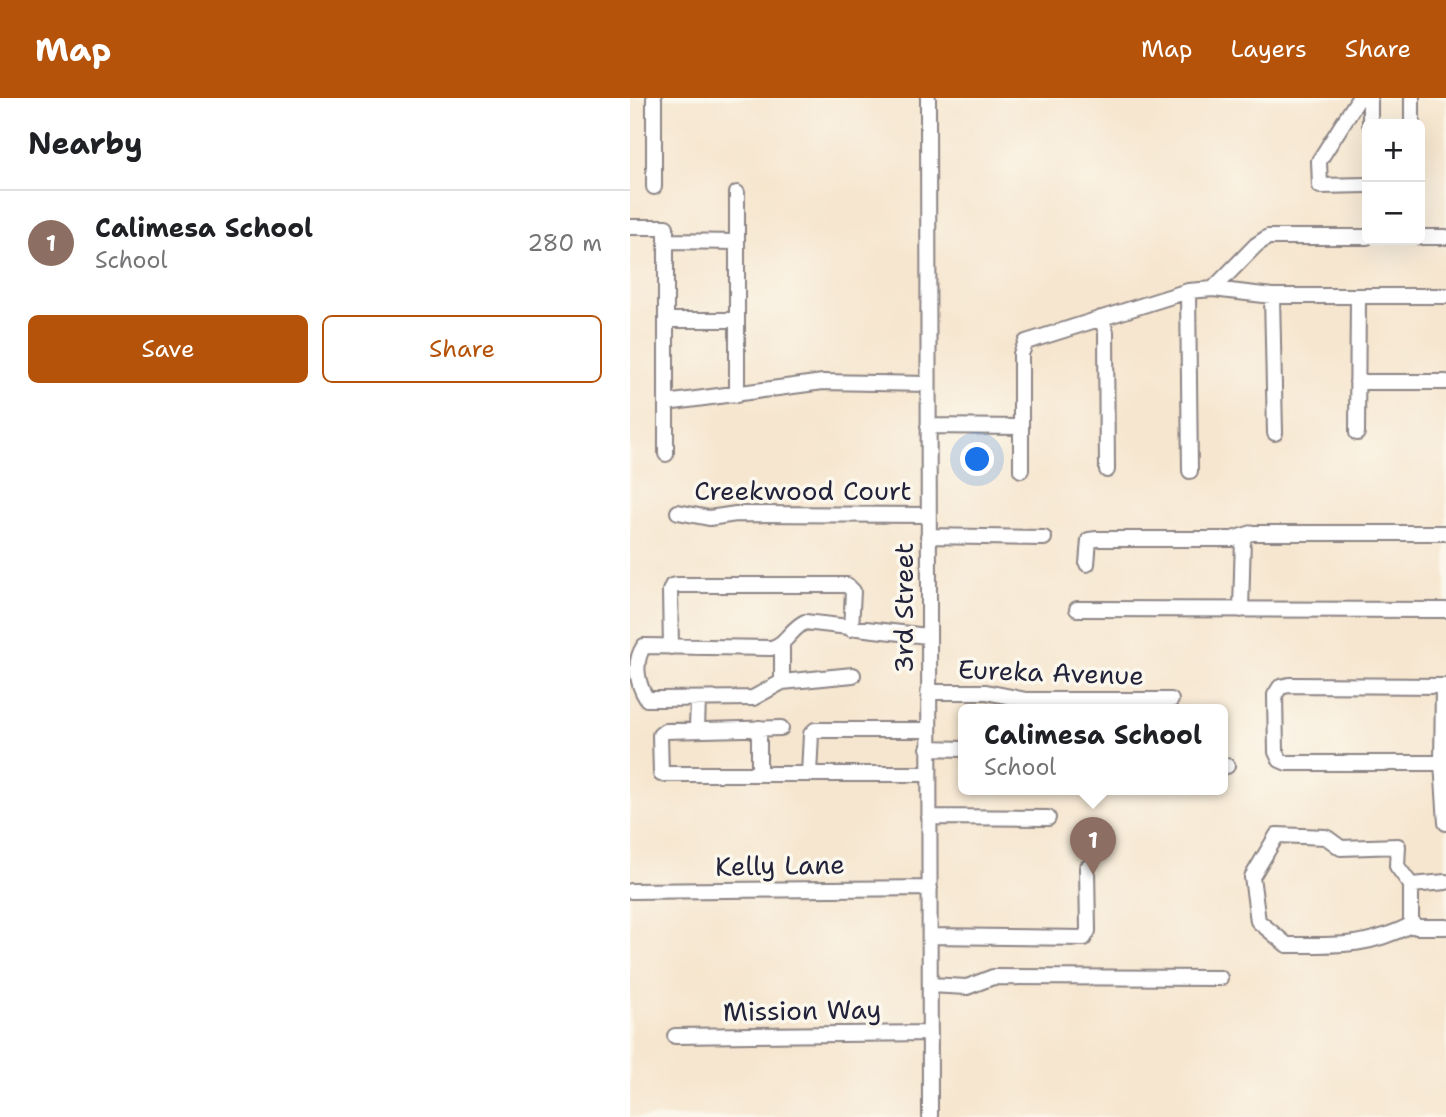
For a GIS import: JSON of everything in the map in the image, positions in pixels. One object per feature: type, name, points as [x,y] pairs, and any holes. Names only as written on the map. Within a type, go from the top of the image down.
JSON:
[{"type":"street","points":[[654,98],[654,187]]},
{"type":"street","name":"3rd Street","points":[[928,98],[930,1117]]},
{"type":"street","points":[[1359,98],[1319,161],[1320,186],[1362,185]]},
{"type":"street","points":[[1370,98],[1370,119]]},
{"type":"street","points":[[1412,98],[1412,119]]},
{"type":"street","points":[[737,193],[737,395]]},
{"type":"street","points":[[630,227],[666,227],[667,454]]},
{"type":"street","points":[[1425,237],[1446,236]]},
{"type":"street","points":[[1213,289],[1256,245],[1268,237],[1362,237]]},
{"type":"street","points":[[666,241],[737,242]]},
{"type":"street","points":[[1021,470],[1021,354],[1026,342],[1188,292],[1213,289],[1272,296],[1446,296]]},
{"type":"street","points":[[1188,292],[1190,471]]},
{"type":"street","points":[[1272,296],[1275,433]]},
{"type":"street","points":[[1357,433],[1358,296]]},
{"type":"street","points":[[1101,318],[1106,332],[1107,470]]},
{"type":"street","points":[[666,320],[737,320]]},
{"type":"street","points":[[667,403],[823,382],[928,384]]},
{"type":"street","points":[[1357,382],[1446,382]]},
{"type":"street","points":[[928,426],[1020,427]]},
{"type":"street","name":"Creekwood Court","points":[[678,513],[709,517],[736,514],[928,515]]},
{"type":"street","points":[[1087,564],[1089,540],[1097,538],[1243,537],[1252,533],[1446,533]]},
{"type":"street","points":[[928,536],[1044,538]]},
{"type":"street","points":[[1241,610],[1243,537]]},
{"type":"street","points":[[671,647],[670,591],[672,586],[678,585],[847,585],[853,591],[851,629]]},
{"type":"street","points":[[1077,609],[1446,610]]},
{"type":"street","points":[[782,682],[782,645],[796,626],[805,622],[927,636]]},
{"type":"street","points":[[782,645],[771,648],[644,646],[639,654],[641,690],[647,699],[753,698],[782,682],[853,675]]},
{"type":"street","points":[[1442,763],[1287,763],[1280,760],[1276,752],[1275,695],[1280,687],[1289,685],[1445,685],[1442,763],[1446,822]]},
{"type":"street","name":"Eureka Avenue","points":[[928,692],[986,692],[1026,701],[1171,701]]},
{"type":"street","points":[[697,728],[698,699]]},
{"type":"street","points":[[781,728],[672,728],[660,735],[661,774],[929,774]]},
{"type":"street","points":[[759,774],[760,728]]},
{"type":"street","points":[[809,774],[811,734],[815,730],[928,730]]},
{"type":"street","points":[[929,748],[958,749]]},
{"type":"street","points":[[929,817],[1048,818]]},
{"type":"street","points":[[1277,835],[1326,836],[1341,848],[1398,846],[1397,866],[1411,885],[1413,924],[1388,937],[1358,946],[1287,946],[1258,921],[1252,877],[1277,835]]},
{"type":"street","points":[[931,936],[1084,938],[1088,931],[1087,868]]},
{"type":"street","points":[[1411,885],[1446,882]]},
{"type":"street","name":"Kelly Lane","points":[[631,891],[930,888]]},
{"type":"street","points":[[1413,924],[1416,927],[1446,927]]},
{"type":"street","points":[[930,985],[967,987],[993,977],[1220,978]]},
{"type":"street","name":"Mission Way","points":[[675,1036],[930,1033]]},
{"type":"place","name":"Calimesa School","points":[[1093,875]]}]
